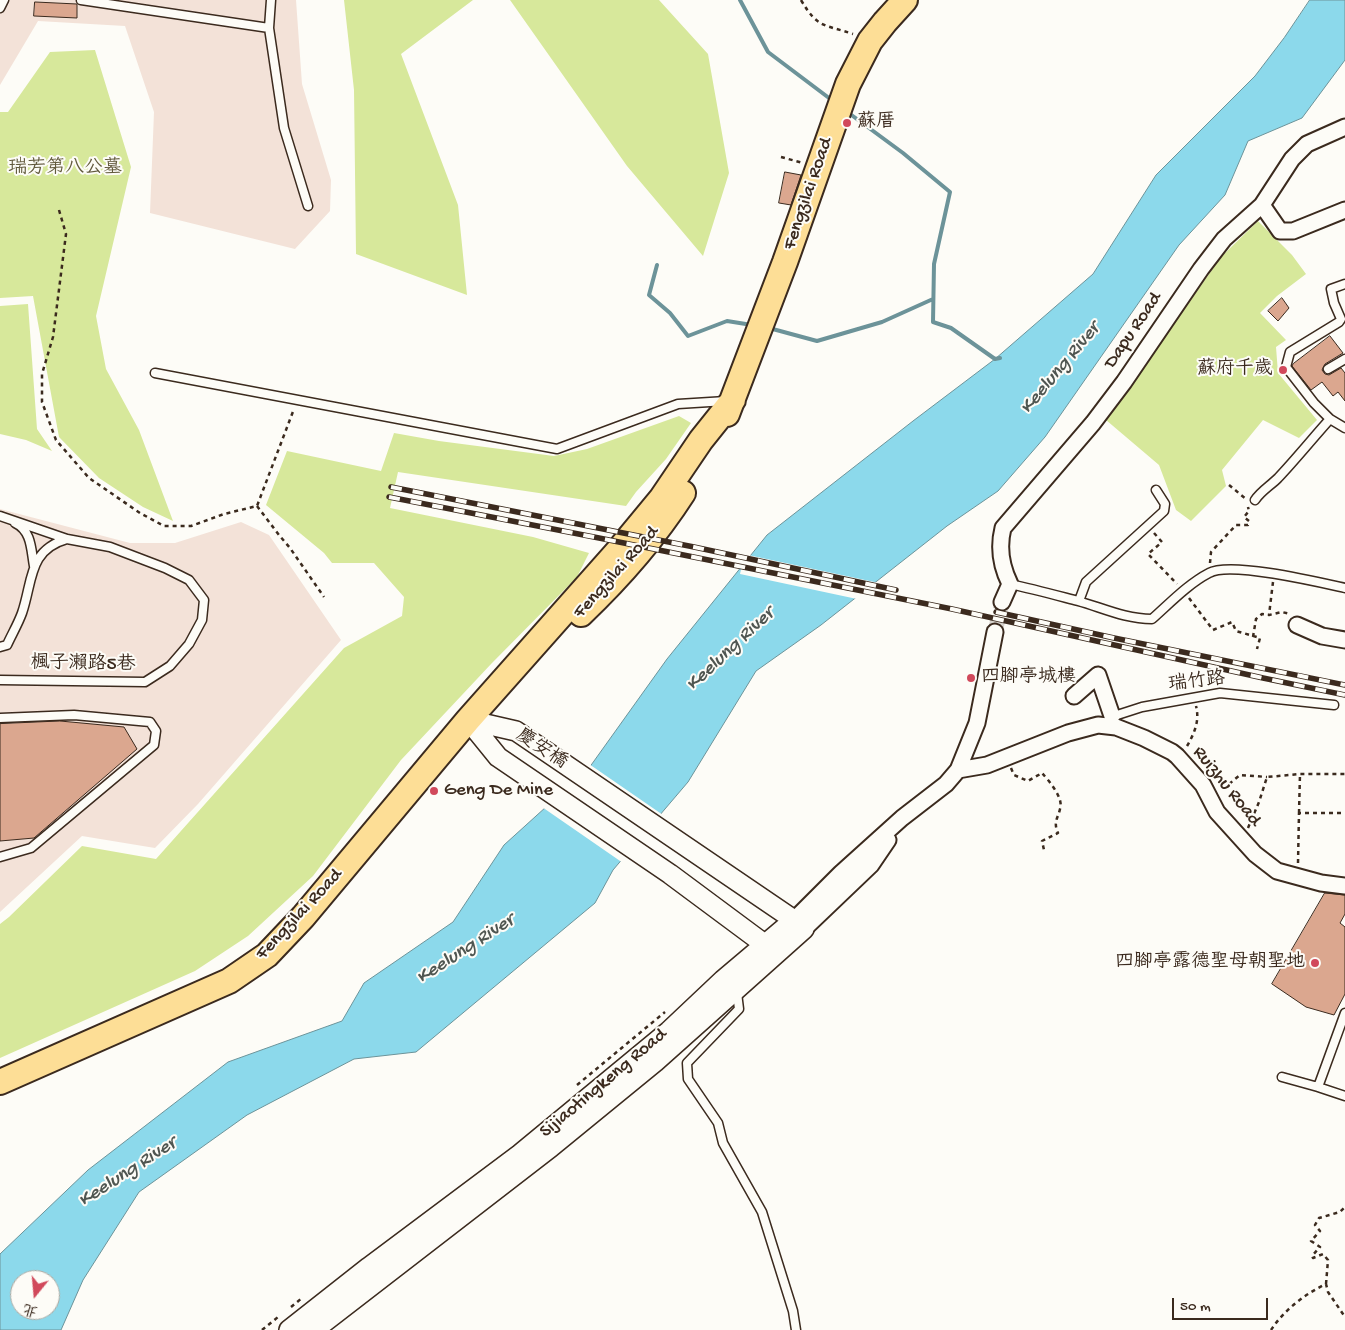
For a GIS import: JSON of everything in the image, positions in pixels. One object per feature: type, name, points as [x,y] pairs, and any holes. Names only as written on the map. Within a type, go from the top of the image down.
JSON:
[{"type":"main road","name":"Fengzilai Road","points":[[0,1082],[229,981],[267,955],[303,917],[468,720],[661,499],[701,440],[733,400],[785,262],[848,84],[870,41],[905,0]]},
{"type":"street","name":"Dapu Road","points":[[1010,584],[1004,574],[1001,556],[1000,540],[1003,528],[1093,423],[1212,254],[1224,239],[1262,205],[1292,159],[1307,144],[1345,127]]},
{"type":"street","points":[[1262,205],[1280,231],[1293,230],[1345,210]]},
{"type":"street","points":[[1002,602],[1010,584]]},
{"type":"street","points":[[1297,625],[1322,636],[1345,640]]},
{"type":"street","points":[[958,770],[977,723],[995,632]]},
{"type":"street","points":[[1074,696],[1098,675],[1112,716]]},
{"type":"street","name":"慶安橋","points":[[468,720],[516,731],[799,925]]},
{"type":"street","name":"慶安橋","points":[[468,720],[498,757],[670,874],[771,950]]},
{"type":"street","name":"Ruizhu Road","points":[[958,770],[987,765],[1068,733],[1098,725],[1116,727],[1144,738],[1177,756],[1203,786],[1217,812],[1256,854],[1276,871],[1321,883],[1345,886]]},
{"type":"street","name":"Sijiaotingkeng Road","points":[[314,1330],[551,1147],[655,1062],[737,991],[771,950],[799,925],[842,873],[902,818],[946,784],[958,770]]},
{"type":"street","name":"Sijiaotingkeng Road","points":[[286,1322],[369,1267],[520,1154],[669,1031],[723,980],[771,950]]},
{"type":"lane","points":[[0,8],[4,0]]},
{"type":"lane","points":[[82,0],[269,28]]},
{"type":"lane","points":[[271,0],[269,28],[284,128],[308,206]]},
{"type":"lane","points":[[1345,284],[1331,289],[1341,318],[1339,322],[1290,352],[1286,367],[1314,403],[1330,419],[1345,428]]},
{"type":"lane","points":[[1328,369],[1345,359]]},
{"type":"lane","points":[[155,373],[557,449],[678,404],[733,400]]},
{"type":"lane","points":[[1256,500],[1260,493],[1269,487],[1288,467],[1330,419]]},
{"type":"lane","points":[[1079,601],[1086,582],[1164,511],[1165,504],[1156,490]]},
{"type":"lane","points":[[0,516],[20,525],[30,538],[34,566]]},
{"type":"lane","name":"楓子瀨路5巷","points":[[0,516],[67,539],[110,547],[165,568],[189,580],[204,600],[202,620],[189,644],[170,666],[145,682],[0,680]]},
{"type":"lane","points":[[0,646],[7,645],[22,613],[38,557],[56,542],[67,539]]},
{"type":"lane","points":[[1010,584],[1079,601],[1125,617],[1152,619],[1210,572],[1232,569],[1252,570],[1345,588]]},
{"type":"lane","name":"瑞竹路","points":[[1098,725],[1112,716],[1142,707],[1220,693],[1334,705]]},
{"type":"lane","points":[[0,718],[74,715],[150,722],[156,731],[154,744],[31,848],[0,856]]},
{"type":"lane","points":[[737,991],[738,1009],[687,1063],[688,1078],[718,1123],[723,1143],[762,1212],[793,1310],[796,1330]]},
{"type":"lane","points":[[1318,1087],[1345,1013]]},
{"type":"lane","points":[[1282,1078],[1345,1096]]},
{"type":"path","points":[[801,0],[811,16],[826,27],[870,41]]},
{"type":"path","points":[[781,158],[819,166]]},
{"type":"path","points":[[60,210],[66,234],[53,337],[42,374],[42,402],[56,440],[73,462],[89,478],[140,513],[164,526],[191,526],[224,514],[257,506]]},
{"type":"path","points":[[257,506],[298,400]]},
{"type":"path","points":[[1210,572],[1211,552],[1236,525],[1248,525],[1248,521],[1244,517],[1249,511],[1248,506],[1250,503],[1229,484]]},
{"type":"path","points":[[257,506],[290,548],[324,598]]},
{"type":"path","points":[[1148,525],[1162,542],[1148,554],[1189,599],[1213,630],[1232,622],[1236,631],[1260,638],[1257,649]]},
{"type":"path","points":[[1270,615],[1275,575]]},
{"type":"path","points":[[1253,637],[1256,619],[1262,614],[1270,615],[1282,612],[1300,617],[1297,625]]},
{"type":"path","points":[[1177,756],[1187,745],[1196,728],[1198,713],[1194,698]]},
{"type":"path","points":[[1013,755],[1010,767],[1014,775],[1028,781],[1042,773],[1061,800],[1060,809],[1056,816],[1056,830],[1058,833],[1042,841],[1044,850]]},
{"type":"path","points":[[1223,789],[1240,775],[1266,777],[1300,774],[1345,774]]},
{"type":"path","points":[[1297,877],[1300,774]]},
{"type":"path","points":[[1244,841],[1259,802],[1266,777]]},
{"type":"path","points":[[1299,813],[1345,813]]},
{"type":"path","points":[[571,1090],[670,1007]]},
{"type":"path","points":[[1345,1207],[1340,1212],[1319,1218],[1315,1225],[1320,1231],[1311,1241],[1320,1247],[1312,1256],[1313,1258],[1323,1254],[1328,1260],[1326,1284],[1328,1292],[1345,1317]]},
{"type":"path","points":[[1271,1330],[1282,1316],[1298,1302],[1326,1284]]},
{"type":"path","points":[[290,1308],[304,1296]]},
{"type":"path","points":[[262,1330],[286,1322]]},
{"type":"shaded area","points":[[0,0],[296,0],[302,84],[331,180],[330,211],[295,249],[150,213],[154,112],[125,26],[38,21],[0,85]]},
{"type":"shaded area","points":[[0,509],[130,543],[175,543],[241,522],[269,535],[341,640],[198,804],[155,848],[82,836],[0,912]]},
{"type":"green space","points":[[344,0],[473,0],[401,54],[458,205],[467,295],[356,254],[354,90]]},
{"type":"green space","points":[[510,0],[659,0],[708,54],[729,173],[703,256],[627,166]]},
{"type":"green space","name":"瑞芳第八公墓","points":[[95,50],[131,167],[96,316],[106,369],[139,430],[173,521],[143,507],[99,478],[59,437],[33,296],[0,298],[0,112],[8,112],[50,52]]},
{"type":"green space","points":[[1258,221],[1292,255],[1306,274],[1277,296],[1260,313],[1286,340],[1276,347],[1278,373],[1317,420],[1299,438],[1263,420],[1222,470],[1226,486],[1191,521],[1176,510],[1159,465],[1106,420],[1221,257]]},
{"type":"green space","points":[[28,304],[37,429],[52,451],[26,440],[0,434],[0,306]]},
{"type":"green space","points":[[679,416],[691,423],[666,459],[626,506],[398,472],[390,508],[533,537],[589,553],[577,577],[492,663],[401,760],[313,876],[248,936],[195,971],[0,1058],[0,924],[82,846],[156,859],[344,648],[402,616],[404,597],[374,563],[332,563],[324,553],[266,505],[287,451],[381,471],[394,433],[439,441],[554,456],[587,449]]},
{"type":"water","name":"Keelung River","points":[[1310,0],[1345,0],[1345,60],[1302,118],[1248,141],[1225,195],[1179,245],[1045,437],[998,491],[947,526],[821,625],[756,671],[688,782],[613,870],[595,903],[416,1052],[354,1059],[247,1115],[139,1192],[83,1280],[61,1330],[0,1330],[0,1254],[88,1170],[228,1062],[342,1021],[364,983],[453,922],[504,845],[589,768],[667,659],[767,535],[995,359],[1093,274],[1156,175],[1255,76]]},
{"type":"pier","points":[[748,555],[879,583],[857,599],[740,574],[743,561]]},
{"type":"pier","points":[[589,764],[663,815],[623,863],[542,807]]},
{"type":"building","points":[[35,2],[77,4],[77,18],[34,16]]},
{"type":"building","points":[[785,172],[801,175],[791,205],[779,203]]},
{"type":"building","points":[[1282,298],[1289,308],[1278,321],[1268,311]]},
{"type":"building","points":[[1330,336],[1343,353],[1325,364],[1322,370],[1325,374],[1329,375],[1341,368],[1345,373],[1345,401],[1338,392],[1333,396],[1322,382],[1311,390],[1292,366]]},
{"type":"building","points":[[60,721],[124,727],[137,749],[34,838],[0,841],[0,724]]},
{"type":"building","name":"四腳亭露德聖母朝聖地","points":[[1325,893],[1345,895],[1345,914],[1340,923],[1345,927],[1345,994],[1334,1015],[1306,1007],[1272,984]]},
{"type":"waterway","points":[[740,0],[768,52],[833,101]]},
{"type":"waterway","points":[[846,111],[903,153],[950,192],[934,264],[933,322],[951,328],[995,359],[1000,358]]},
{"type":"waterway","points":[[657,265],[649,295],[670,313],[688,336],[727,321],[752,325]]},
{"type":"waterway","points":[[769,328],[817,341],[882,322],[933,299]]},
{"type":"tunnel","points":[[995,632],[1002,602]]},
{"type":"railway","points":[[391,487],[694,547],[896,590]]},
{"type":"railway","points":[[389,497],[952,609],[1345,695]]},
{"type":"railway","points":[[996,612],[1345,685]]},
{"type":"place","name":"蘇厝","points":[[847,123]]},
{"type":"place","name":"蘇府千歲","points":[[1283,370]]},
{"type":"place","name":"四腳亭城樓","points":[[971,678]]},
{"type":"place","name":"Geng De Mine","points":[[434,791]]},
{"type":"place","name":"四腳亭露德聖母朝聖地","points":[[1315,963]]}]
